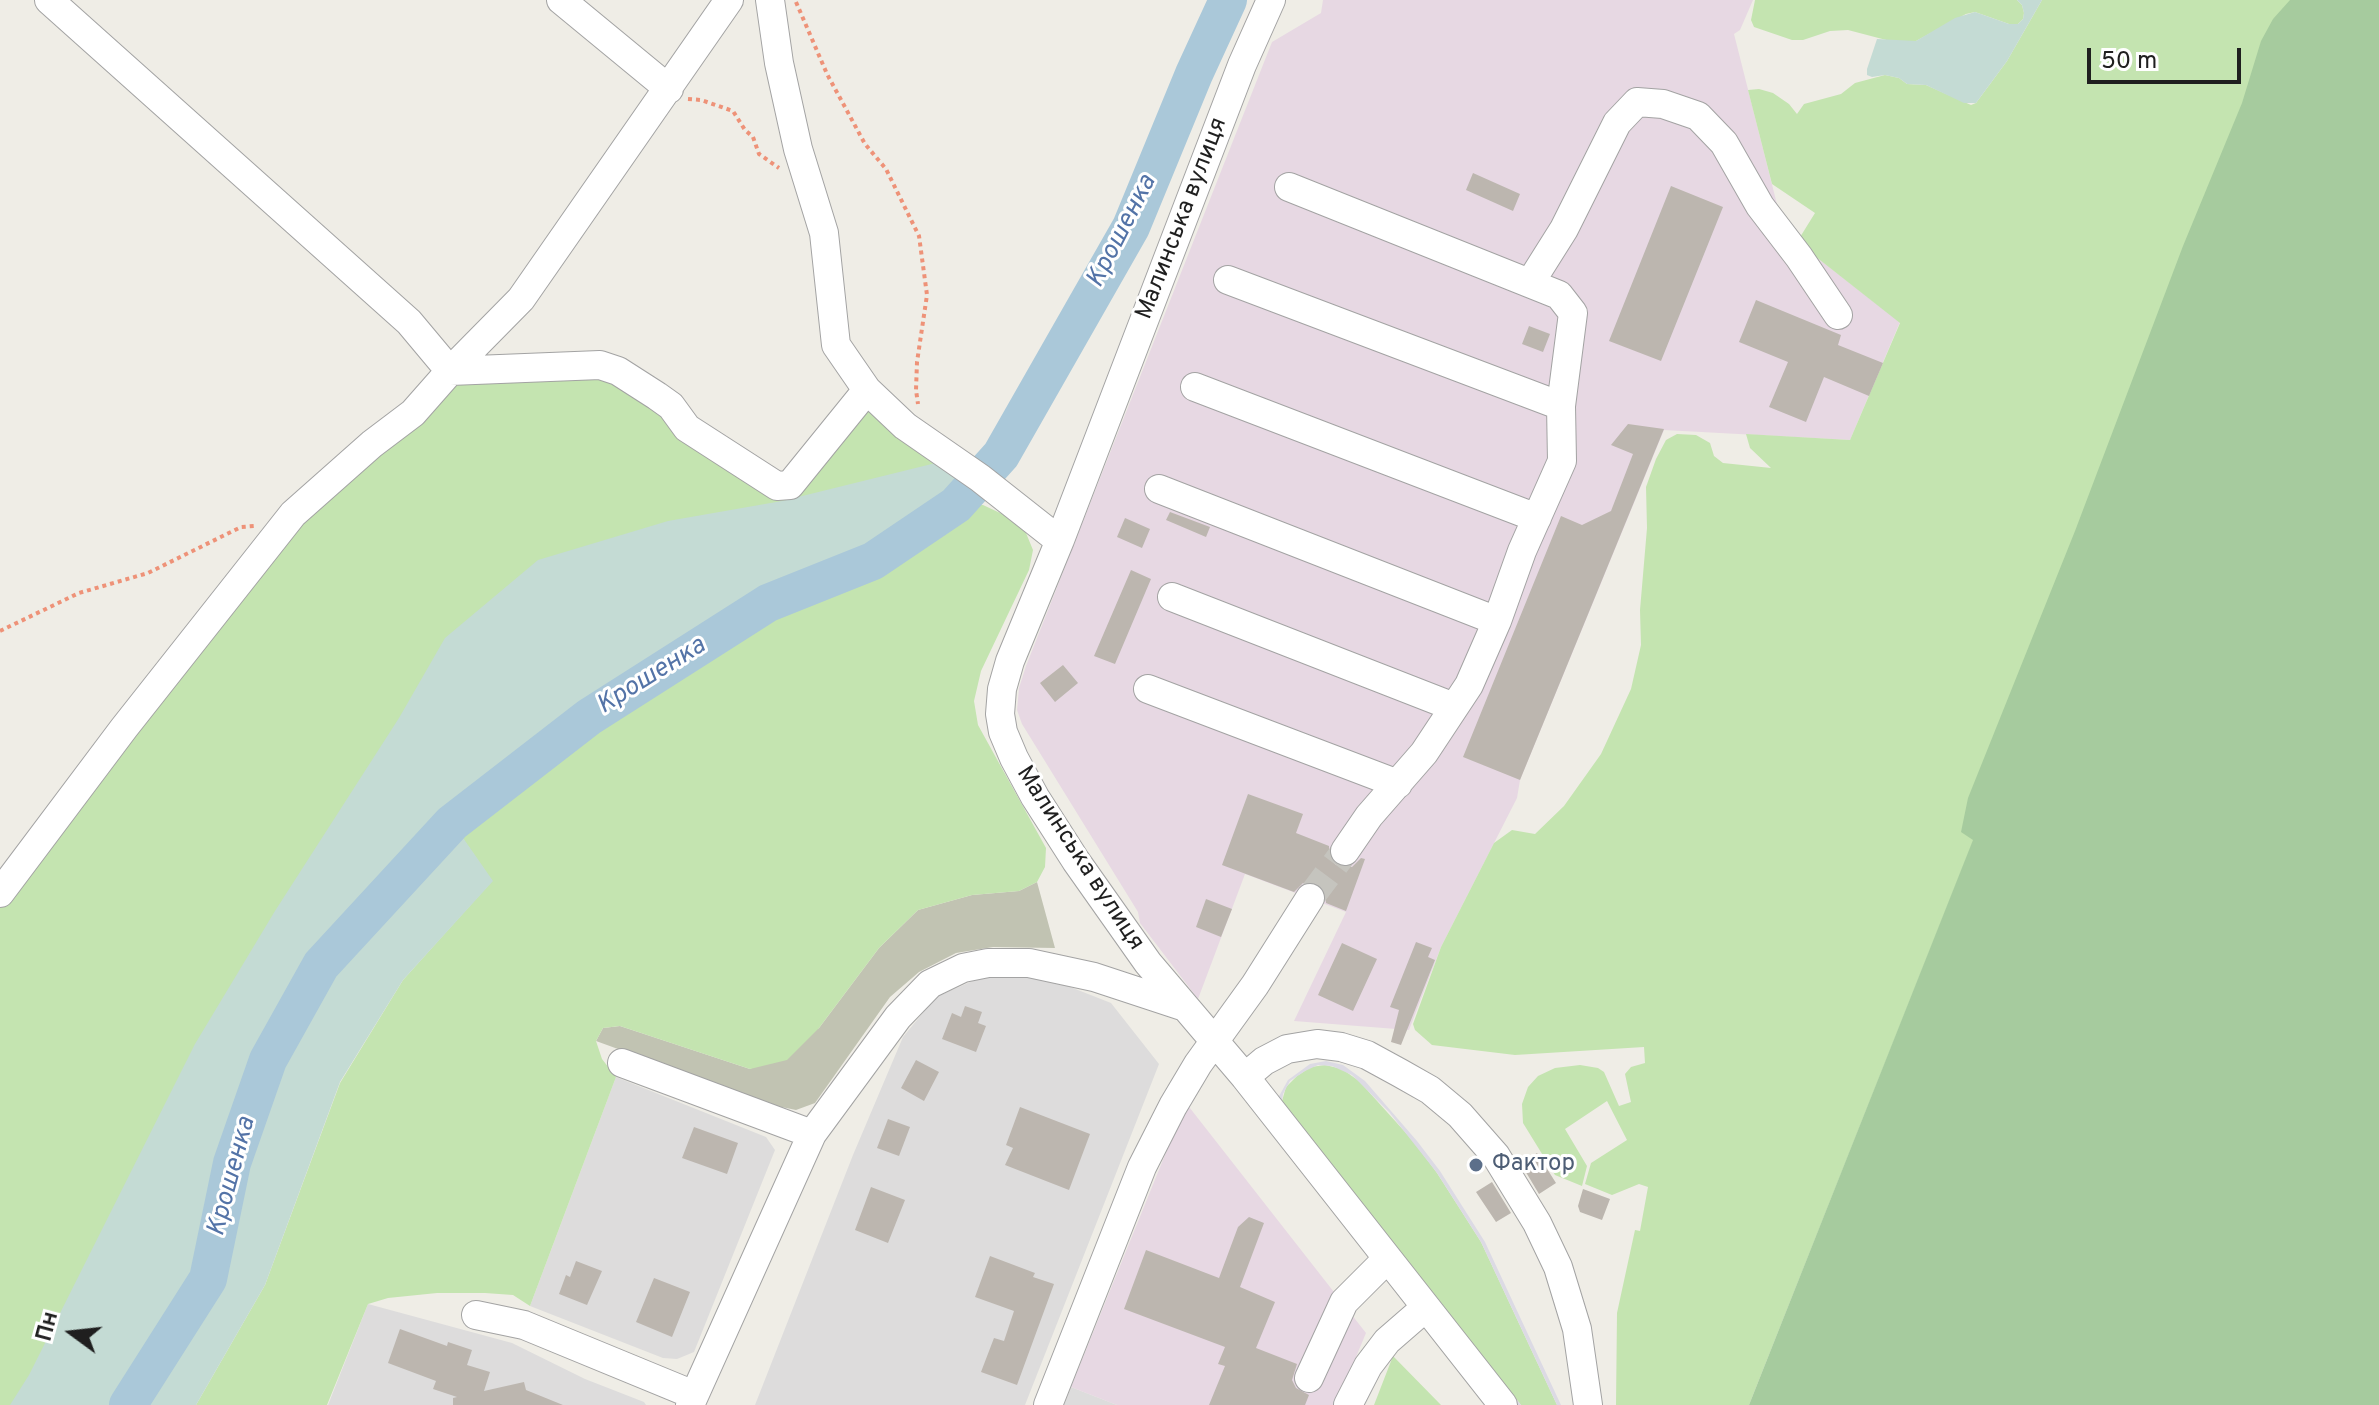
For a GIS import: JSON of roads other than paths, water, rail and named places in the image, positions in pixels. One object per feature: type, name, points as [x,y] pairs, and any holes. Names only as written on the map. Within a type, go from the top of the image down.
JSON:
[{"type":"street","points":[[49,0],[409,322],[450,371]]},
{"type":"street","points":[[561,0],[664,97]]},
{"type":"street","points":[[0,893],[124,728],[293,514],[372,444],[413,413],[521,299],[729,0]]},
{"type":"street","points":[[770,0],[779,63],[798,149],[824,233],[836,345],[867,390],[905,426],[980,478],[1055,537]]},
{"type":"street","name":"Малинська вулиця","points":[[1271,0],[1242,65],[1055,537],[1010,661],[1002,689],[1000,714],[1003,732],[1028,784],[1076,861],[1148,963],[1245,1077],[1503,1405]]},
{"type":"street","points":[[1530,283],[1564,229],[1617,123],[1637,102],[1663,104],[1698,116],[1724,143],[1760,206],[1838,315]]},
{"type":"street","points":[[1289,187],[1559,295],[1573,313],[1561,406],[1562,461],[1522,551],[1497,621],[1469,685],[1424,753],[1369,816],[1345,851]]},
{"type":"street","points":[[1228,280],[1561,406]]},
{"type":"street","points":[[450,371],[600,365],[618,371],[671,406],[687,428],[777,486],[790,485],[867,390]]},
{"type":"street","points":[[1195,387],[1537,518]]},
{"type":"street","points":[[1159,489],[1497,621]]},
{"type":"street","points":[[1172,597],[1454,707]]},
{"type":"street","points":[[1148,689],[1398,784]]},
{"type":"street","points":[[1048,1405],[1142,1167],[1173,1106],[1310,898]]},
{"type":"street","points":[[476,1315],[524,1325],[692,1400],[812,1134],[898,1017],[930,984],[963,968],[988,963],[1029,963],[1130,988],[1185,1007]]},
{"type":"street","points":[[1245,1077],[1264,1061],[1287,1049],[1317,1044],[1341,1047],[1367,1055],[1430,1090],[1460,1115],[1496,1156],[1537,1223],[1558,1267],[1577,1329],[1588,1405]]},
{"type":"street","points":[[622,1063],[812,1134]]},
{"type":"street","points":[[1309,1378],[1344,1302],[1387,1259]]},
{"type":"street","points":[[1348,1405],[1368,1366],[1387,1341],[1425,1308]]},
{"type":"waterway","name":"Крошенка","points":[[128,1405],[208,1279],[232,1163],[268,1060],[321,965],[452,823],[589,717],[768,603],[873,561],[956,505],[1001,455],[1131,227],[1228,0]]},
{"type":"tunnel","points":[[1310,898],[1345,851]]},
{"type":"place","name":"Фактор","points":[[1476,1165]]}]
